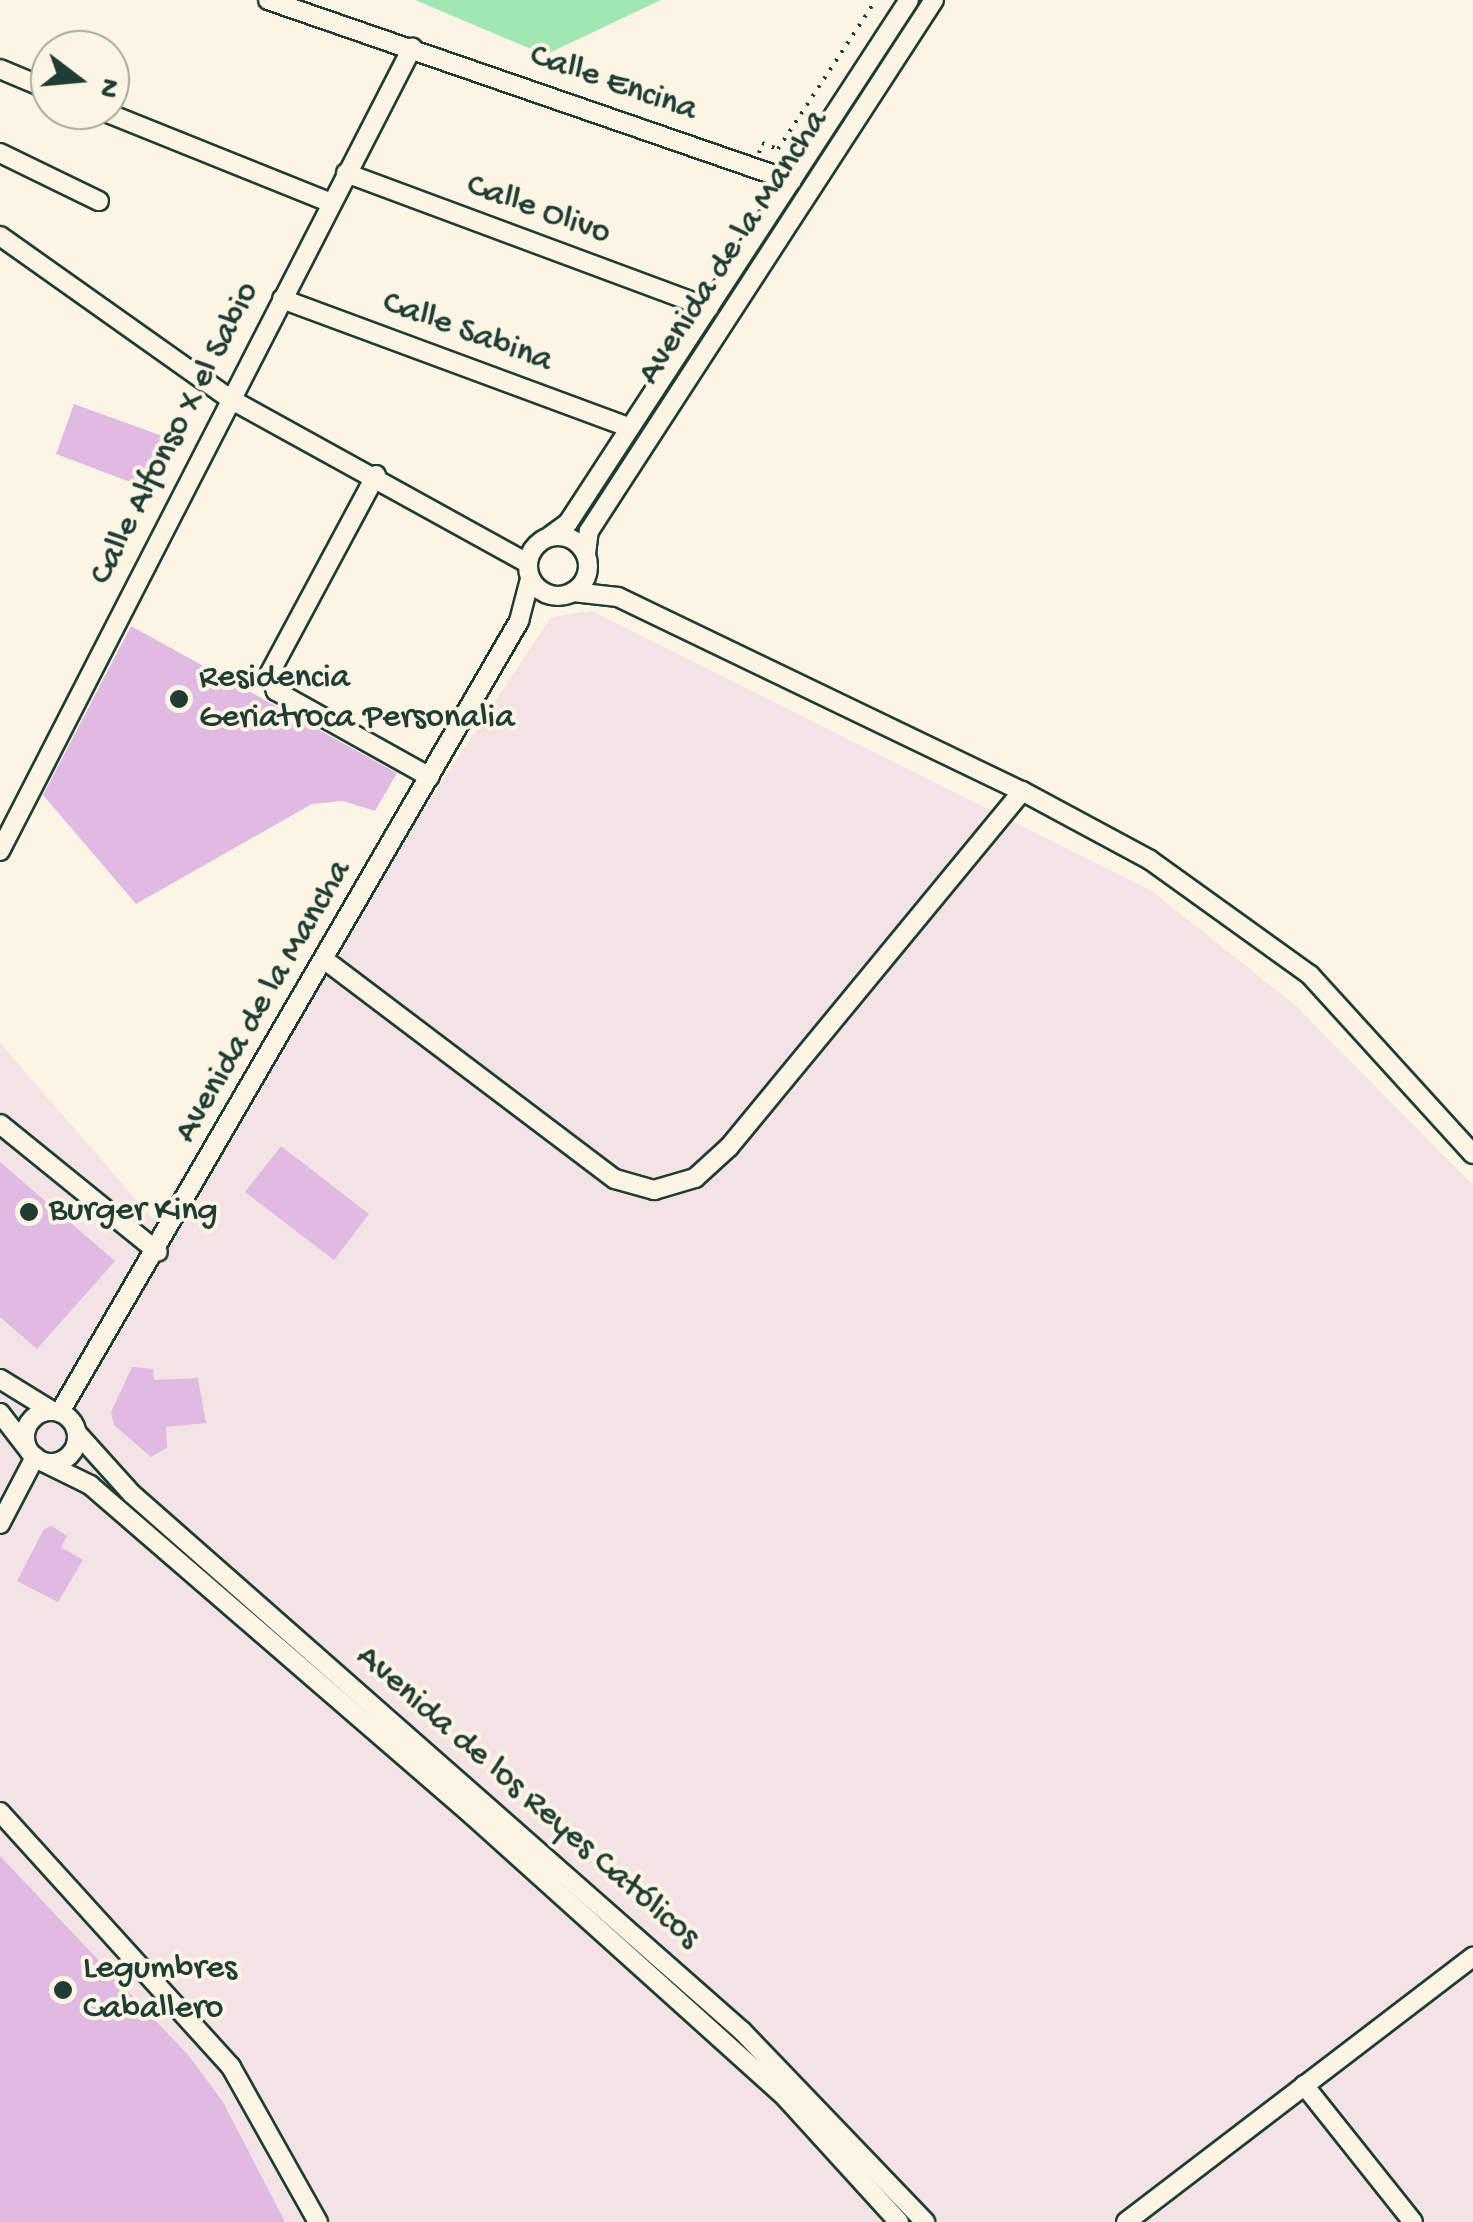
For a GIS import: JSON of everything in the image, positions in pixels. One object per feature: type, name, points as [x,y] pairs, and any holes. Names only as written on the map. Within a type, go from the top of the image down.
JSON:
[{"type":"street","name":"Calle Encina","points":[[268,0],[792,180]]},
{"type":"street","name":"Avenida de la Mancha","points":[[550,536],[568,524],[909,0]]},
{"type":"street","name":"Avenida de la Mancha","points":[[587,560],[589,531],[934,0]]},
{"type":"street","name":"Calle Alfonso X el Sabio","points":[[0,851],[412,48]]},
{"type":"street","points":[[0,70],[30,82]]},
{"type":"street","points":[[130,122],[331,203]]},
{"type":"street","points":[[0,153],[99,201]]},
{"type":"street","name":"Calle Olivo","points":[[346,173],[710,308]]},
{"type":"street","points":[[0,236],[232,400],[376,475],[530,563],[547,594],[618,596],[1022,791],[1150,860],[1310,976],[1473,1154]]},
{"type":"street","name":"Calle Sabina","points":[[282,299],[630,428]]},
{"type":"street","points":[[376,475],[270,673],[276,691],[430,777]]},
{"type":"street","points":[[530,563],[550,536],[575,540],[618,596]]},
{"type":"street","points":[[573,592],[587,560]]},
{"type":"street","name":"Avenida de la Mancha","points":[[519,621],[530,563]]},
{"type":"street","name":"Avenida de la Mancha","points":[[56,1412],[158,1252],[519,621],[547,594]]},
{"type":"street","points":[[325,960],[614,1179],[654,1190],[695,1178],[728,1147],[1022,791]]},
{"type":"street","points":[[0,1124],[158,1252]]},
{"type":"street","points":[[0,1379],[56,1412],[77,1433],[66,1458],[35,1456]]},
{"type":"street","points":[[0,1524],[35,1456],[30,1422],[56,1412]]},
{"type":"street","name":"Avenida de los Reyes Católicos","points":[[0,1413],[35,1456],[90,1485],[472,1816],[786,2098],[899,2222]]},
{"type":"street","name":"Avenida de los Reyes Católicos","points":[[77,1433],[158,1518],[742,2031],[925,2222]]},
{"type":"street","points":[[0,1812],[221,2053],[318,2222]]},
{"type":"street","points":[[1126,2222],[1473,1957]]},
{"type":"street","points":[[1304,2086],[1413,2222]]},
{"type":"path","points":[[753,167],[762,143],[778,149],[876,0]]},
{"type":"shaded area","points":[[592,611],[1152,891],[1296,1006],[1473,1185],[1473,2222],[0,2222],[0,1043],[153,1219],[551,617]]},
{"type":"green space","points":[[415,0],[661,0],[545,55]]},
{"type":"building","points":[[74,404],[168,438],[149,489],[56,454]]},
{"type":"building","name":"Residencia Geriatroca Personalia","points":[[131,626],[397,773],[375,811],[343,801],[312,804],[136,904],[43,795]]},
{"type":"building","points":[[281,1146],[369,1214],[334,1260],[245,1192]]},
{"type":"building","name":"Burger King","points":[[0,1162],[115,1261],[37,1349],[0,1317]]},
{"type":"building","points":[[132,1367],[153,1369],[154,1380],[198,1378],[206,1423],[166,1427],[167,1448],[151,1457],[114,1425],[111,1412]]},
{"type":"building","points":[[52,1526],[67,1536],[61,1547],[83,1560],[58,1602],[17,1581],[44,1529]]},
{"type":"building","name":"Legumbres Caballero","points":[[0,1856],[189,2056],[223,2102],[285,2222],[0,2222]]},
{"type":"place","name":"Residencia Geriatroca Personalia","points":[[179,699]]},
{"type":"place","name":"Burger King","points":[[29,1212]]},
{"type":"place","name":"Legumbres Caballero","points":[[63,1990]]}]
